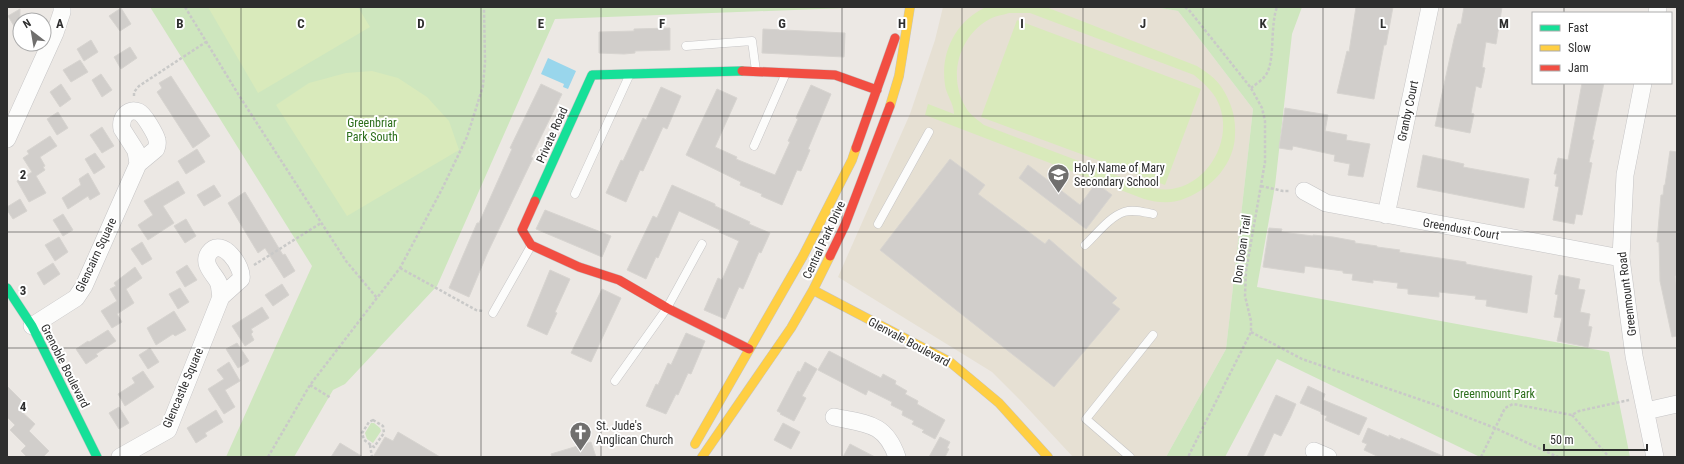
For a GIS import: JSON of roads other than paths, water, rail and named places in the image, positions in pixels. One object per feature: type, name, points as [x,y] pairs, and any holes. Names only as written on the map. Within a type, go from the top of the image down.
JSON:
[{"type":"street","points":[[7,139],[55,33],[62,12],[62,7]]},
{"type":"street","name":"Central Park Drive","points":[[692,450],[808,248],[852,160],[906,7]]},
{"type":"street","name":"Central Park Drive","points":[[702,457],[790,328],[814,290],[845,225],[887,117],[899,76],[910,7]]},
{"type":"street","name":"Granby Court","points":[[1386,215],[1430,7]]},
{"type":"street","name":"Private Road","points":[[531,245],[522,230],[592,75],[756,71],[786,72],[835,75],[877,90]]},
{"type":"street","name":"Greenmount Road","points":[[1644,84],[1625,175],[1621,258],[1634,356],[1655,457]]},
{"type":"street","points":[[135,111],[143,114],[158,142],[154,153],[138,164],[136,151],[121,125],[123,116],[126,113],[135,111]]},
{"type":"street","name":"Glencairn Square","points":[[32,326],[76,298],[84,286],[138,164]]},
{"type":"street","name":"Greendust Court","points":[[1304,191],[1326,202],[1386,215],[1621,258]]},
{"type":"street","points":[[531,245],[579,267],[619,280],[667,308],[749,349]]},
{"type":"street","name":"Glencastle Square","points":[[120,457],[168,430],[221,297],[239,281],[242,274],[228,251],[220,248],[210,252],[207,264],[219,284],[221,297]]},
{"type":"street","name":"Glenvale Boulevard","points":[[791,278],[950,362],[999,403],[1048,457]]},
{"type":"street","name":"Grenoble Boulevard","points":[[7,288],[32,326],[97,457]]},
{"type":"street","points":[[1645,404],[1677,404]]},
{"type":"street","points":[[834,417],[873,426],[883,432],[892,443],[897,457]]},
{"type":"lane","points":[[686,46],[752,41],[756,71]]},
{"type":"lane","points":[[754,146],[786,72]]},
{"type":"lane","points":[[575,194],[630,74]]},
{"type":"lane","points":[[878,224],[929,132]]},
{"type":"lane","points":[[1085,245],[1110,220],[1124,212],[1138,211],[1153,214]]},
{"type":"lane","points":[[616,381],[667,308],[702,244]]},
{"type":"lane","points":[[493,313],[531,245]]},
{"type":"lane","points":[[1130,457],[1086,419],[1153,336]]},
{"type":"water","points":[[548,58],[576,71],[568,89],[563,87],[564,84],[541,74]]},
{"type":"place","name":"Holy Name of Mary Secondary School","points":[[1059,194]]},
{"type":"place","name":"St. Jude's Anglican Church","points":[[581,452]]},
{"type":"park label","name":"Greenbriar Park South","points":[[372,130]]},
{"type":"park label","name":"Greenmount Park","points":[[1494,394]]}]
